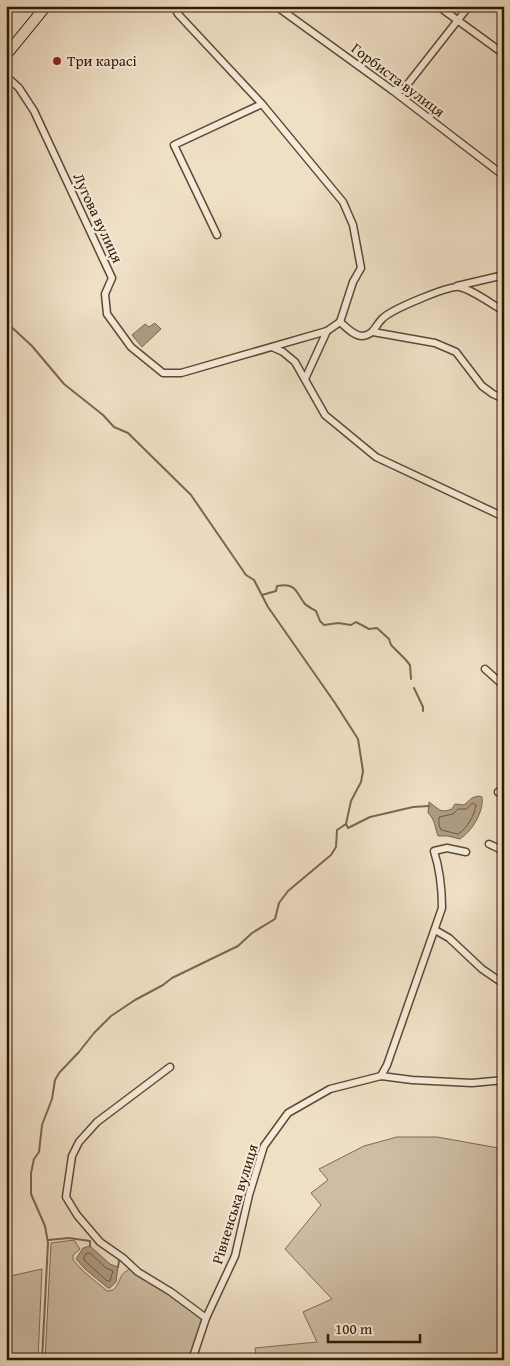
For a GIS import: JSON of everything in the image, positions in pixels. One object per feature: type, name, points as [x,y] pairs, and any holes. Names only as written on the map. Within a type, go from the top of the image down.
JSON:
[{"type":"main road","points":[[6,55],[46,6]]},
{"type":"street","points":[[174,6],[178,14],[262,104],[343,202],[353,225],[361,268],[353,282],[340,322],[327,331],[305,379]]},
{"type":"street","name":"Горбиста вулиця","points":[[276,6],[392,90],[504,176]]},
{"type":"street","points":[[438,6],[504,54]]},
{"type":"street","points":[[392,90],[403,90],[469,6]]},
{"type":"street","name":"Лугова вулиця","points":[[6,76],[19,88],[34,111],[112,278],[105,294],[107,314],[131,347],[163,373],[181,372],[327,331]]},
{"type":"street","points":[[217,235],[174,144],[262,104]]},
{"type":"street","points":[[373,332],[382,319],[397,309],[454,287],[504,275]]},
{"type":"street","points":[[454,287],[464,289],[504,311]]},
{"type":"street","points":[[340,322],[351,332],[361,336],[373,332],[435,343],[456,352],[482,386],[504,399]]},
{"type":"street","points":[[272,347],[283,352],[296,362],[325,415],[376,457],[504,517]]},
{"type":"street","points":[[484,669],[504,686]]},
{"type":"street","points":[[488,844],[504,850]]},
{"type":"street","points":[[381,1076],[387,1065],[442,908],[442,884],[434,851],[447,848],[466,852]]},
{"type":"street","points":[[435,930],[449,938],[482,969],[504,984]]},
{"type":"street","points":[[170,1067],[97,1122],[79,1142],[72,1156],[66,1197],[77,1215],[100,1242],[138,1272],[171,1292],[206,1318]]},
{"type":"street","name":"Рівненська вулиця","points":[[192,1360],[206,1318],[235,1256],[249,1195],[264,1146],[288,1113],[330,1089],[381,1076],[412,1080],[464,1082],[504,1080]]},
{"type":"shaded area","points":[[397,1137],[437,1137],[504,1149],[504,1360],[256,1360],[255,1348],[317,1342],[303,1312],[332,1299],[285,1249],[321,1205],[311,1193],[328,1180],[319,1169],[364,1146]]},
{"type":"shaded area","points":[[74,1240],[80,1249],[73,1255],[73,1260],[107,1291],[115,1288],[122,1274],[130,1268],[202,1319],[189,1360],[45,1360],[51,1243]]},
{"type":"shaded area","points":[[42,1269],[38,1360],[6,1360],[6,1277]]},
{"type":"water","points":[[155,323],[161,329],[142,347],[132,335],[145,324],[149,327]]},
{"type":"water","points":[[482,797],[479,815],[473,826],[464,836],[460,839],[438,836],[428,813],[429,802],[439,810],[445,811],[452,809],[455,804],[464,805],[472,798]]},
{"type":"water","points":[[90,1246],[110,1264],[118,1267],[116,1282],[110,1288],[85,1269],[76,1259],[83,1248]]},
{"type":"waterway","points":[[6,322],[32,346],[64,384],[103,415],[114,427],[128,433],[191,495],[246,575],[254,580],[268,607],[358,739],[363,771],[361,782],[351,801],[346,824],[337,830],[336,847],[331,855],[288,891],[279,903],[275,919],[252,933],[238,946],[172,978],[111,1016],[94,1033],[55,1080],[52,1099],[42,1125],[39,1152],[34,1159],[31,1173],[31,1194],[45,1226],[48,1243],[42,1360]]},
{"type":"waterway","points":[[262,595],[276,591],[277,586],[289,586],[295,589],[305,604],[316,611],[324,625],[338,623],[351,625],[356,622],[369,629],[377,628],[389,639],[391,645],[410,665],[411,679]]},
{"type":"waterway","points":[[414,688],[423,711]]},
{"type":"waterway","points":[[346,824],[348,828],[370,817],[413,807],[429,806]]},
{"type":"waterway","points":[[48,1240],[69,1238],[90,1241],[90,1246]]},
{"type":"waterway","points":[[118,1267],[119,1261]]},
{"type":"place","name":"Три карасі","points":[[57,61]]}]
